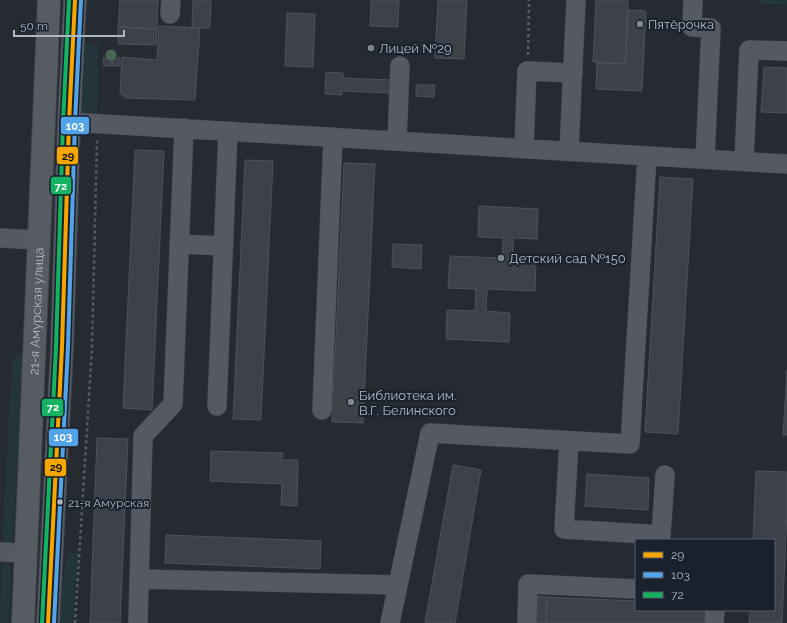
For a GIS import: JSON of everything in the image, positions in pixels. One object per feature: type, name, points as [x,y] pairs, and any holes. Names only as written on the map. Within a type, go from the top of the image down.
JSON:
[{"type":"main road","name":"21-я Амурская улица","points":[[23,623],[49,0]]},
{"type":"main road","name":"21-я Амурская улица","points":[[48,623],[62,347],[69,122],[75,0]]},
{"type":"main road","points":[[45,120],[69,122]]},
{"type":"street","points":[[569,151],[576,0]]},
{"type":"street","points":[[693,0],[692,27],[710,28],[705,159]]},
{"type":"street","points":[[744,161],[749,50],[787,51]]},
{"type":"street","points":[[397,141],[400,66]]},
{"type":"street","points":[[524,148],[527,71],[573,73]]},
{"type":"street","points":[[69,122],[787,164]]},
{"type":"street","points":[[138,623],[143,436],[173,404],[184,128]]},
{"type":"street","points":[[217,406],[228,131]]},
{"type":"street","points":[[322,410],[333,137]]},
{"type":"street","points":[[390,623],[430,433],[630,444],[647,156]]},
{"type":"street","points":[[0,238],[39,240]]},
{"type":"street","points":[[180,244],[224,246]]},
{"type":"street","points":[[569,441],[564,529],[661,535],[665,475]]},
{"type":"street","points":[[0,552],[26,553]]},
{"type":"street","points":[[140,579],[398,585]]},
{"type":"street","points":[[527,623],[528,584],[635,589]]},
{"type":"street","points":[[714,623],[715,611]]},
{"type":"path","points":[[527,71],[529,0]]},
{"type":"path","points":[[75,623],[92,348],[97,136]]},
{"type":"shaded area","points":[[758,0],[787,0],[787,5],[758,4]]},
{"type":"shaded area","points":[[80,43],[99,43],[97,114],[77,113]]},
{"type":"shaded area","points":[[20,352],[24,356],[12,544],[2,547],[12,361],[16,354]]},
{"type":"shaded area","points":[[69,553],[78,553],[73,623],[58,623],[61,588]]},
{"type":"shaded area","points":[[2,563],[8,565],[11,570],[9,623],[0,623]]},
{"type":"building","points":[[120,0],[158,0],[157,29],[118,27]]},
{"type":"building","points":[[193,0],[211,0],[210,28],[192,28]]},
{"type":"building","points":[[371,0],[399,0],[398,27],[370,26]]},
{"type":"building","points":[[438,0],[467,0],[464,59],[435,58]]},
{"type":"building","points":[[596,0],[628,0],[625,64],[593,62]]},
{"type":"building","points":[[628,10],[646,11],[642,91],[596,89],[597,63],[625,64]]},
{"type":"building","points":[[287,13],[315,14],[313,67],[285,66]]},
{"type":"building","points":[[159,26],[200,28],[195,100],[125,98],[120,93],[122,57],[157,60]]},
{"type":"building","points":[[118,27],[157,29],[156,45],[118,44]]},
{"type":"building","points":[[103,58],[112,58],[112,66],[104,66]]},
{"type":"building","points":[[112,58],[120,58],[120,66],[112,66]]},
{"type":"building","points":[[764,67],[787,68],[787,113],[761,112]]},
{"type":"building","points":[[326,72],[343,73],[343,78],[391,80],[391,93],[342,91],[342,95],[325,94]]},
{"type":"building","points":[[416,85],[435,85],[434,97],[416,96]]},
{"type":"building","points":[[135,150],[164,151],[152,410],[123,408]]},
{"type":"building","points":[[245,160],[273,161],[261,420],[233,419]]},
{"type":"building","points":[[344,163],[375,164],[363,423],[332,422]]},
{"type":"building","points":[[660,177],[693,179],[678,434],[645,432]]},
{"type":"building","points":[[479,206],[538,209],[537,239],[513,238],[513,259],[536,260],[535,291],[487,289],[486,311],[510,313],[509,342],[446,339],[447,310],[475,311],[476,289],[448,288],[450,256],[502,258],[503,238],[478,237]]},
{"type":"building","points":[[393,244],[422,245],[421,269],[392,267]]},
{"type":"building","points":[[787,370],[787,435],[783,435]]},
{"type":"building","points":[[97,438],[128,439],[120,623],[90,623]]},
{"type":"building","points":[[211,451],[283,453],[282,460],[298,460],[297,506],[281,505],[282,484],[210,481]]},
{"type":"building","points":[[453,465],[481,470],[455,623],[425,623]]},
{"type":"building","points":[[756,471],[787,472],[787,510],[782,623],[749,623],[750,611],[775,611],[775,539],[753,539]]},
{"type":"building","points":[[587,474],[649,478],[648,510],[585,506]]},
{"type":"building","points":[[166,535],[321,541],[320,569],[165,563]]},
{"type":"building","points":[[532,596],[547,597],[546,623],[531,623]]},
{"type":"building","points":[[547,597],[635,601],[635,611],[709,611],[708,623],[546,623]]},
{"type":"transit line","name":"72","points":[[42,623],[56,347],[63,122],[69,0]]},
{"type":"transit line","name":"29","points":[[48,623],[62,347],[69,122],[75,0]]},
{"type":"transit line","name":"103","points":[[54,623],[68,347],[75,122],[81,0]]},
{"type":"place","name":"Пятёрочка","points":[[640,24]]},
{"type":"place","name":"Лицей №29","points":[[371,48]]},
{"type":"place","name":"Детский сад №150","points":[[501,258]]},
{"type":"place","name":"Библиотека им. В.Г. Белинского","points":[[351,402]]},
{"type":"place","name":"21-я Амурская","points":[[60,502]]}]
